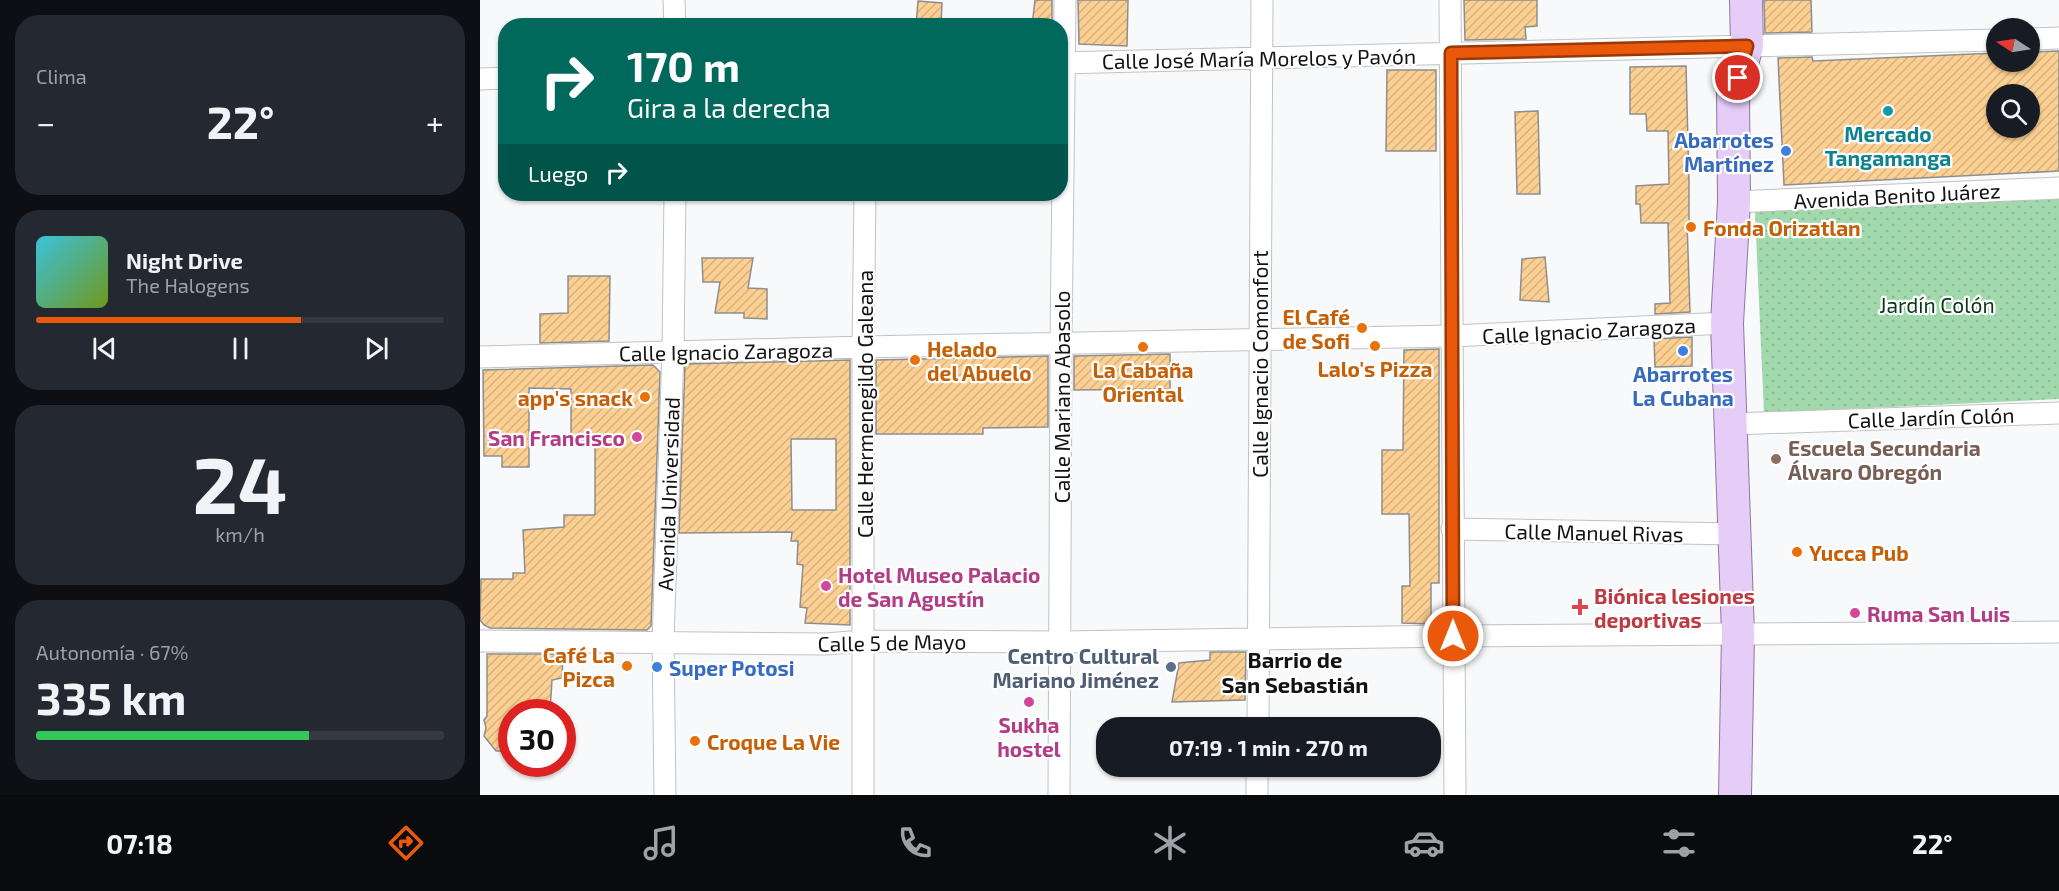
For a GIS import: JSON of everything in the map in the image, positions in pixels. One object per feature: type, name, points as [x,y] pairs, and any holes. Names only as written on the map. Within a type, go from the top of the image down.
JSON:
[{"type":"main road","points":[[1735,795],[1738,634],[1727,323],[1734,202],[1733,94],[1747,46],[1746,0]]},
{"type":"street","points":[[674,0],[675,18]]},
{"type":"street","name":"Calle Mariano Abasolo","points":[[1064,18],[1065,0]]},
{"type":"street","name":"Calle Ignacio Comonfort","points":[[1258,717],[1258,339],[1262,0]]},
{"type":"street","points":[[1450,0],[1455,795]]},
{"type":"street","points":[[2040,39],[2059,38]]},
{"type":"street","name":"Calle José María Morelos y Pavón","points":[[1068,63],[1986,40]]},
{"type":"street","points":[[480,79],[498,78]]},
{"type":"street","name":"Avenida Benito Juárez","points":[[1734,202],[2059,188]]},
{"type":"street","name":"Avenida Universidad","points":[[665,795],[663,641],[673,352],[675,201]]},
{"type":"street","name":"Calle Hermenegildo Galeana","points":[[863,795],[865,201]]},
{"type":"street","name":"Calle Mariano Abasolo","points":[[1059,795],[1062,201]]},
{"type":"street","name":"Calle Ignacio Zaragoza","points":[[480,357],[1452,336],[1727,323]]},
{"type":"street","name":"Calle Jardín Colón","points":[[1731,424],[2059,413]]},
{"type":"street","name":"Calle Manuel Rivas","points":[[1452,529],[1735,534]]},
{"type":"street","name":"Calle 5 de Mayo","points":[[480,640],[826,644],[862,641],[1061,642],[1453,636],[2059,632]]},
{"type":"street","points":[[1257,777],[1257,795]]},
{"type":"green space","name":"Jardín Colón","points":[[2059,198],[2059,399],[1764,413],[1755,212]]},
{"type":"building","points":[[1035,0],[1052,0],[1052,18],[1033,18]]},
{"type":"building","points":[[1078,0],[1128,0],[1127,46],[1079,44]]},
{"type":"building","points":[[1464,0],[1537,0],[1537,26],[1525,27],[1526,39],[1465,40]]},
{"type":"building","points":[[1764,0],[1811,0],[1812,32],[1765,33]]},
{"type":"building","points":[[918,1],[942,3],[941,18],[917,18]]},
{"type":"building","name":"Mercado Tangamanga","points":[[2059,51],[2059,171],[1784,185],[1778,58],[1812,57],[1813,61],[1986,53],[1986,72],[2040,72],[2040,52]]},
{"type":"building","points":[[1686,66],[1690,312],[1655,314],[1655,304],[1670,303],[1668,223],[1641,223],[1640,204],[1636,204],[1636,186],[1669,184],[1668,131],[1647,131],[1646,114],[1630,114],[1630,67]]},
{"type":"building","points":[[1387,70],[1436,70],[1436,151],[1386,151]]},
{"type":"building","points":[[1538,111],[1540,194],[1517,194],[1515,112]]},
{"type":"building","points":[[1545,257],[1549,302],[1520,300],[1522,259]]},
{"type":"building","points":[[702,258],[753,258],[748,288],[767,289],[767,319],[744,318],[744,313],[715,313],[720,282],[703,282]]},
{"type":"building","points":[[568,276],[610,276],[609,341],[540,343],[540,314],[568,313]]},
{"type":"building","points":[[1692,337],[1692,366],[1655,367],[1654,339]]},
{"type":"building","points":[[1439,349],[1439,583],[1431,583],[1431,624],[1402,623],[1402,586],[1410,586],[1409,514],[1382,514],[1382,450],[1403,450],[1404,350]]},
{"type":"building","points":[[1170,354],[1170,389],[1074,390],[1074,356]]},
{"type":"building","points":[[1048,356],[1048,427],[983,428],[983,434],[876,434],[876,360]]},
{"type":"building","points":[[850,360],[850,625],[805,623],[807,608],[800,607],[803,565],[797,564],[798,541],[791,541],[792,532],[679,533],[685,364]],"holes":[[[791,439],[836,439],[836,510],[792,510]]]},
{"type":"building","points":[[653,365],[660,372],[651,626],[647,630],[490,628],[484,625],[480,620],[481,579],[513,579],[513,573],[525,573],[523,530],[564,527],[564,515],[595,515],[595,446],[571,445],[571,389],[529,388],[529,467],[502,467],[502,456],[484,456],[483,370]]},
{"type":"building","points":[[1210,652],[1246,652],[1245,700],[1172,702],[1179,663],[1210,660]]},
{"type":"building","points":[[487,654],[563,654],[562,678],[552,680],[551,699],[498,699],[498,751],[484,736],[486,728],[484,720],[487,716]]},
{"type":"place","name":"Mercado Tangamanga","points":[[1888,111]]},
{"type":"place","name":"Abarrotes Martínez","points":[[1786,151]]},
{"type":"place","name":"Fonda Orizatlan","points":[[1691,227]]},
{"type":"place","name":"El Café de Sofi","points":[[1362,328]]},
{"type":"place","name":"Lalo's Pizza","points":[[1375,346]]},
{"type":"place","name":"La Cabaña Oriental","points":[[1143,347]]},
{"type":"place","name":"Abarrotes La Cubana","points":[[1683,351]]},
{"type":"place","name":"Helado del Abuelo","points":[[915,360]]},
{"type":"place","name":"app's snack","points":[[645,397]]},
{"type":"place","name":"San Francisco","points":[[637,437]]},
{"type":"place","name":"Escuela Secundaria Álvaro Obregón","points":[[1776,459]]},
{"type":"place","name":"Yucca Pub","points":[[1797,552]]},
{"type":"place","name":"Hotel Museo Palacio de San Agustín","points":[[826,586]]},
{"type":"place","name":"Biónica lesiones deportivas","points":[[1580,607]]},
{"type":"place","name":"Ruma San Luis","points":[[1855,613]]},
{"type":"place","name":"Café La Pizca","points":[[627,666]]},
{"type":"place","name":"Super Potosi","points":[[657,667]]},
{"type":"place","name":"Centro Cultural Mariano Jiménez","points":[[1171,667]]},
{"type":"place","name":"Sukha hostel","points":[[1029,702]]},
{"type":"place","name":"Croque La Vie","points":[[695,741]]},
{"type":"district","name":"Barrio de San Sebastián","points":[[1295,672]]},
{"type":"route","points":[[1453,636],[1451,53],[1747,46],[1738,78]]}]
